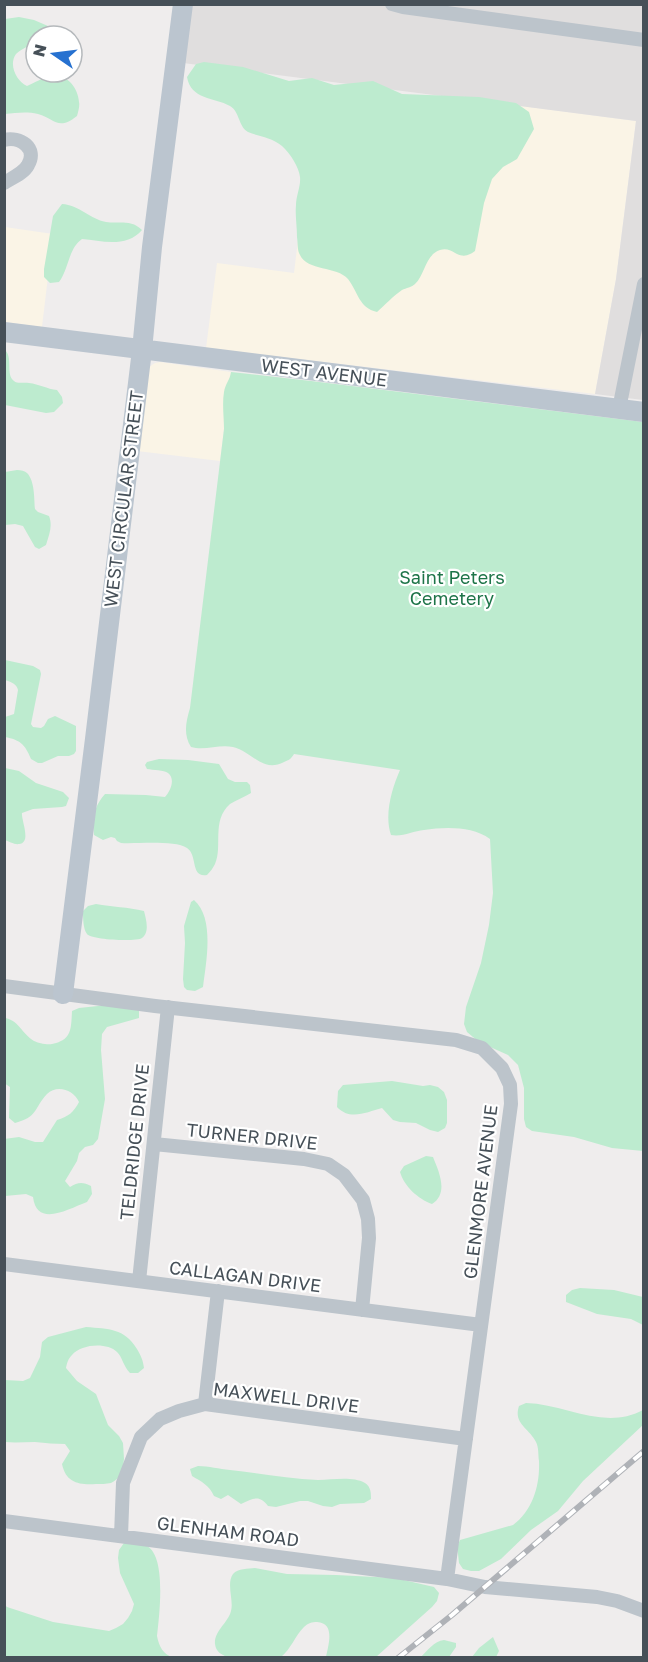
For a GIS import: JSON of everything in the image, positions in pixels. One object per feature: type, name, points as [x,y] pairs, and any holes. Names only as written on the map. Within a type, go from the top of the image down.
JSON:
[{"type":"street","name":"WEST CIRCULAR STREET","points":[[63,994],[183,4]]},
{"type":"street","points":[[392,4],[644,40]]},
{"type":"street","points":[[4,140],[19,139],[25,143],[30,154],[25,169],[4,183]]},
{"type":"street","points":[[619,409],[644,284]]},
{"type":"street","name":"WEST AVENUE","points":[[4,332],[644,412]]},
{"type":"street","name":"GLENMORE AVENUE","points":[[4,986],[456,1040],[482,1048],[502,1068],[510,1085],[511,1104],[447,1579]]},
{"type":"street","name":"TELDRIDGE DRIVE","points":[[139,1281],[168,1007]]},
{"type":"street","name":"TURNER DRIVE","points":[[154,1144],[304,1159],[328,1164],[344,1175],[363,1200],[368,1219],[369,1238],[362,1310]]},
{"type":"street","name":"CALLAGAN DRIVE","points":[[4,1264],[482,1325]]},
{"type":"street","points":[[206,1404],[218,1292]]},
{"type":"street","name":"MAXWELL DRIVE","points":[[121,1536],[123,1483],[141,1437],[160,1419],[179,1411],[206,1404],[466,1439]]},
{"type":"street","name":"GLENHAM ROAD","points":[[4,1521],[447,1579],[485,1587],[597,1597],[617,1601],[644,1611]]},
{"type":"shaded area","points":[[191,5],[643,5],[643,400],[595,394],[616,279],[636,121],[183,63]]},
{"type":"shaded area","points":[[452,97],[636,121],[616,279],[595,394],[206,348],[217,263],[294,273],[302,207]]},
{"type":"shaded area","points":[[5,227],[53,234],[42,327],[5,322]]},
{"type":"shaded area","points":[[160,362],[231,372],[220,461],[137,451],[149,367]]},
{"type":"green space","points":[[19,17],[43,24],[24,24],[24,48],[16,54],[13,68],[20,81],[27,86],[31,84],[72,84],[78,96],[77,116],[61,123],[34,113],[5,114],[5,19]]},
{"type":"green space","points":[[204,62],[243,67],[289,81],[312,78],[334,85],[373,81],[402,94],[479,97],[516,103],[529,112],[534,129],[517,159],[503,167],[492,179],[484,203],[475,251],[464,256],[445,249],[435,253],[415,284],[399,292],[377,312],[366,307],[343,275],[309,264],[300,255],[296,202],[300,177],[296,165],[288,152],[278,143],[248,132],[230,106],[204,97],[193,90],[187,77],[196,64]]},
{"type":"green space","points":[[62,204],[106,222],[134,224],[142,230],[136,236],[122,241],[82,239],[74,248],[59,282],[50,283],[44,277],[44,269],[53,216]]},
{"type":"green space","points":[[4,349],[9,356],[10,374],[14,381],[57,390],[63,403],[54,412],[46,413],[5,405]]},
{"type":"green space","name":"Saint Peters Cemetery","points":[[231,372],[643,422],[643,1151],[612,1148],[574,1137],[532,1131],[526,1127],[524,1088],[518,1065],[508,1055],[479,1042],[467,1032],[464,1024],[466,1007],[481,963],[493,893],[490,839],[475,832],[449,828],[391,835],[389,810],[394,785],[400,770],[294,754],[287,761],[270,765],[233,747],[191,747],[186,733],[186,723],[190,708],[224,429],[224,392]]},
{"type":"green space","points":[[17,470],[30,476],[34,490],[35,509],[49,516],[51,523],[46,545],[39,549],[35,547],[23,526],[5,525],[5,472]]},
{"type":"green space","points":[[5,660],[33,666],[40,670],[31,724],[33,727],[41,728],[48,719],[55,716],[76,726],[74,754],[58,756],[38,763],[31,759],[21,744],[5,737],[5,717],[14,714],[18,690],[15,685],[5,680]]},
{"type":"green space","points":[[159,759],[219,764],[228,779],[235,782],[247,782],[250,785],[251,793],[230,804],[224,811],[219,826],[217,857],[207,875],[198,873],[187,848],[165,843],[121,843],[115,838],[103,840],[94,835],[95,813],[98,803],[105,794],[165,797],[169,792],[172,779],[168,773],[147,769],[145,765],[147,762]]},
{"type":"green space","points":[[5,768],[19,771],[36,783],[63,792],[69,798],[66,806],[33,809],[22,813],[25,840],[19,844],[5,840]]},
{"type":"green space","points":[[194,900],[201,908],[205,918],[208,941],[203,987],[195,991],[184,987],[183,979],[184,926],[191,902]]},
{"type":"green space","points":[[96,904],[144,911],[146,932],[142,938],[138,939],[105,939],[90,936],[84,926],[83,911],[88,906]]},
{"type":"green space","points":[[117,1004],[139,1010],[139,1018],[107,1027],[102,1034],[105,1099],[98,1139],[93,1145],[85,1147],[79,1153],[65,1181],[70,1187],[80,1183],[91,1186],[92,1194],[87,1202],[54,1214],[40,1212],[33,1197],[26,1194],[5,1196],[4,1139],[19,1137],[43,1142],[57,1120],[70,1114],[79,1102],[73,1094],[56,1089],[47,1094],[28,1118],[15,1123],[9,1118],[10,1087],[4,1083],[4,1018],[13,1021],[34,1041],[52,1044],[67,1037],[71,1028],[72,1011],[79,1008]]},
{"type":"green space","points":[[392,1081],[430,1085],[444,1092],[447,1100],[445,1128],[438,1132],[416,1123],[393,1120],[382,1108],[353,1115],[337,1107],[338,1091],[343,1085]]},
{"type":"green space","points":[[426,1156],[433,1157],[441,1182],[440,1194],[432,1204],[412,1191],[400,1172],[404,1166]]},
{"type":"green space","points":[[580,1288],[614,1290],[643,1297],[643,1325],[631,1319],[597,1314],[566,1302],[566,1295]]},
{"type":"green space","points":[[86,1327],[115,1331],[127,1337],[138,1351],[144,1368],[138,1373],[130,1373],[117,1352],[101,1346],[81,1348],[72,1355],[67,1363],[66,1368],[77,1381],[96,1394],[108,1425],[123,1443],[122,1474],[111,1483],[84,1484],[70,1479],[62,1464],[70,1451],[65,1444],[5,1442],[5,1380],[23,1381],[30,1378],[40,1357],[42,1342],[48,1337]]},
{"type":"green space","points":[[526,1403],[541,1404],[585,1415],[614,1418],[643,1410],[643,1425],[583,1481],[558,1511],[531,1530],[501,1559],[479,1571],[463,1569],[459,1563],[457,1547],[460,1540],[513,1525],[526,1512],[534,1496],[539,1470],[538,1447],[518,1417],[519,1406]]},
{"type":"green space","points":[[198,1466],[285,1477],[360,1481],[367,1485],[371,1499],[364,1503],[340,1504],[332,1507],[300,1501],[276,1507],[268,1506],[259,1499],[241,1504],[228,1495],[221,1499],[214,1496],[207,1486],[192,1476],[190,1469]]},
{"type":"green space","points":[[124,1543],[145,1545],[153,1552],[157,1562],[160,1588],[157,1636],[162,1650],[173,1657],[5,1657],[4,1604],[53,1622],[109,1631],[123,1624],[134,1604],[120,1573],[119,1550]]},
{"type":"green space","points":[[255,1568],[287,1574],[395,1578],[434,1587],[439,1593],[432,1607],[376,1657],[326,1657],[329,1631],[323,1623],[317,1622],[304,1627],[281,1657],[227,1657],[218,1651],[215,1639],[231,1611],[231,1578],[238,1571]]},
{"type":"green space","points":[[493,1637],[499,1651],[496,1657],[472,1657],[479,1648]]},
{"type":"green space","points":[[444,1640],[456,1643],[449,1657],[421,1657],[434,1644]]},
{"type":"railway","points":[[398,1658],[452,1615],[644,1451]]}]
